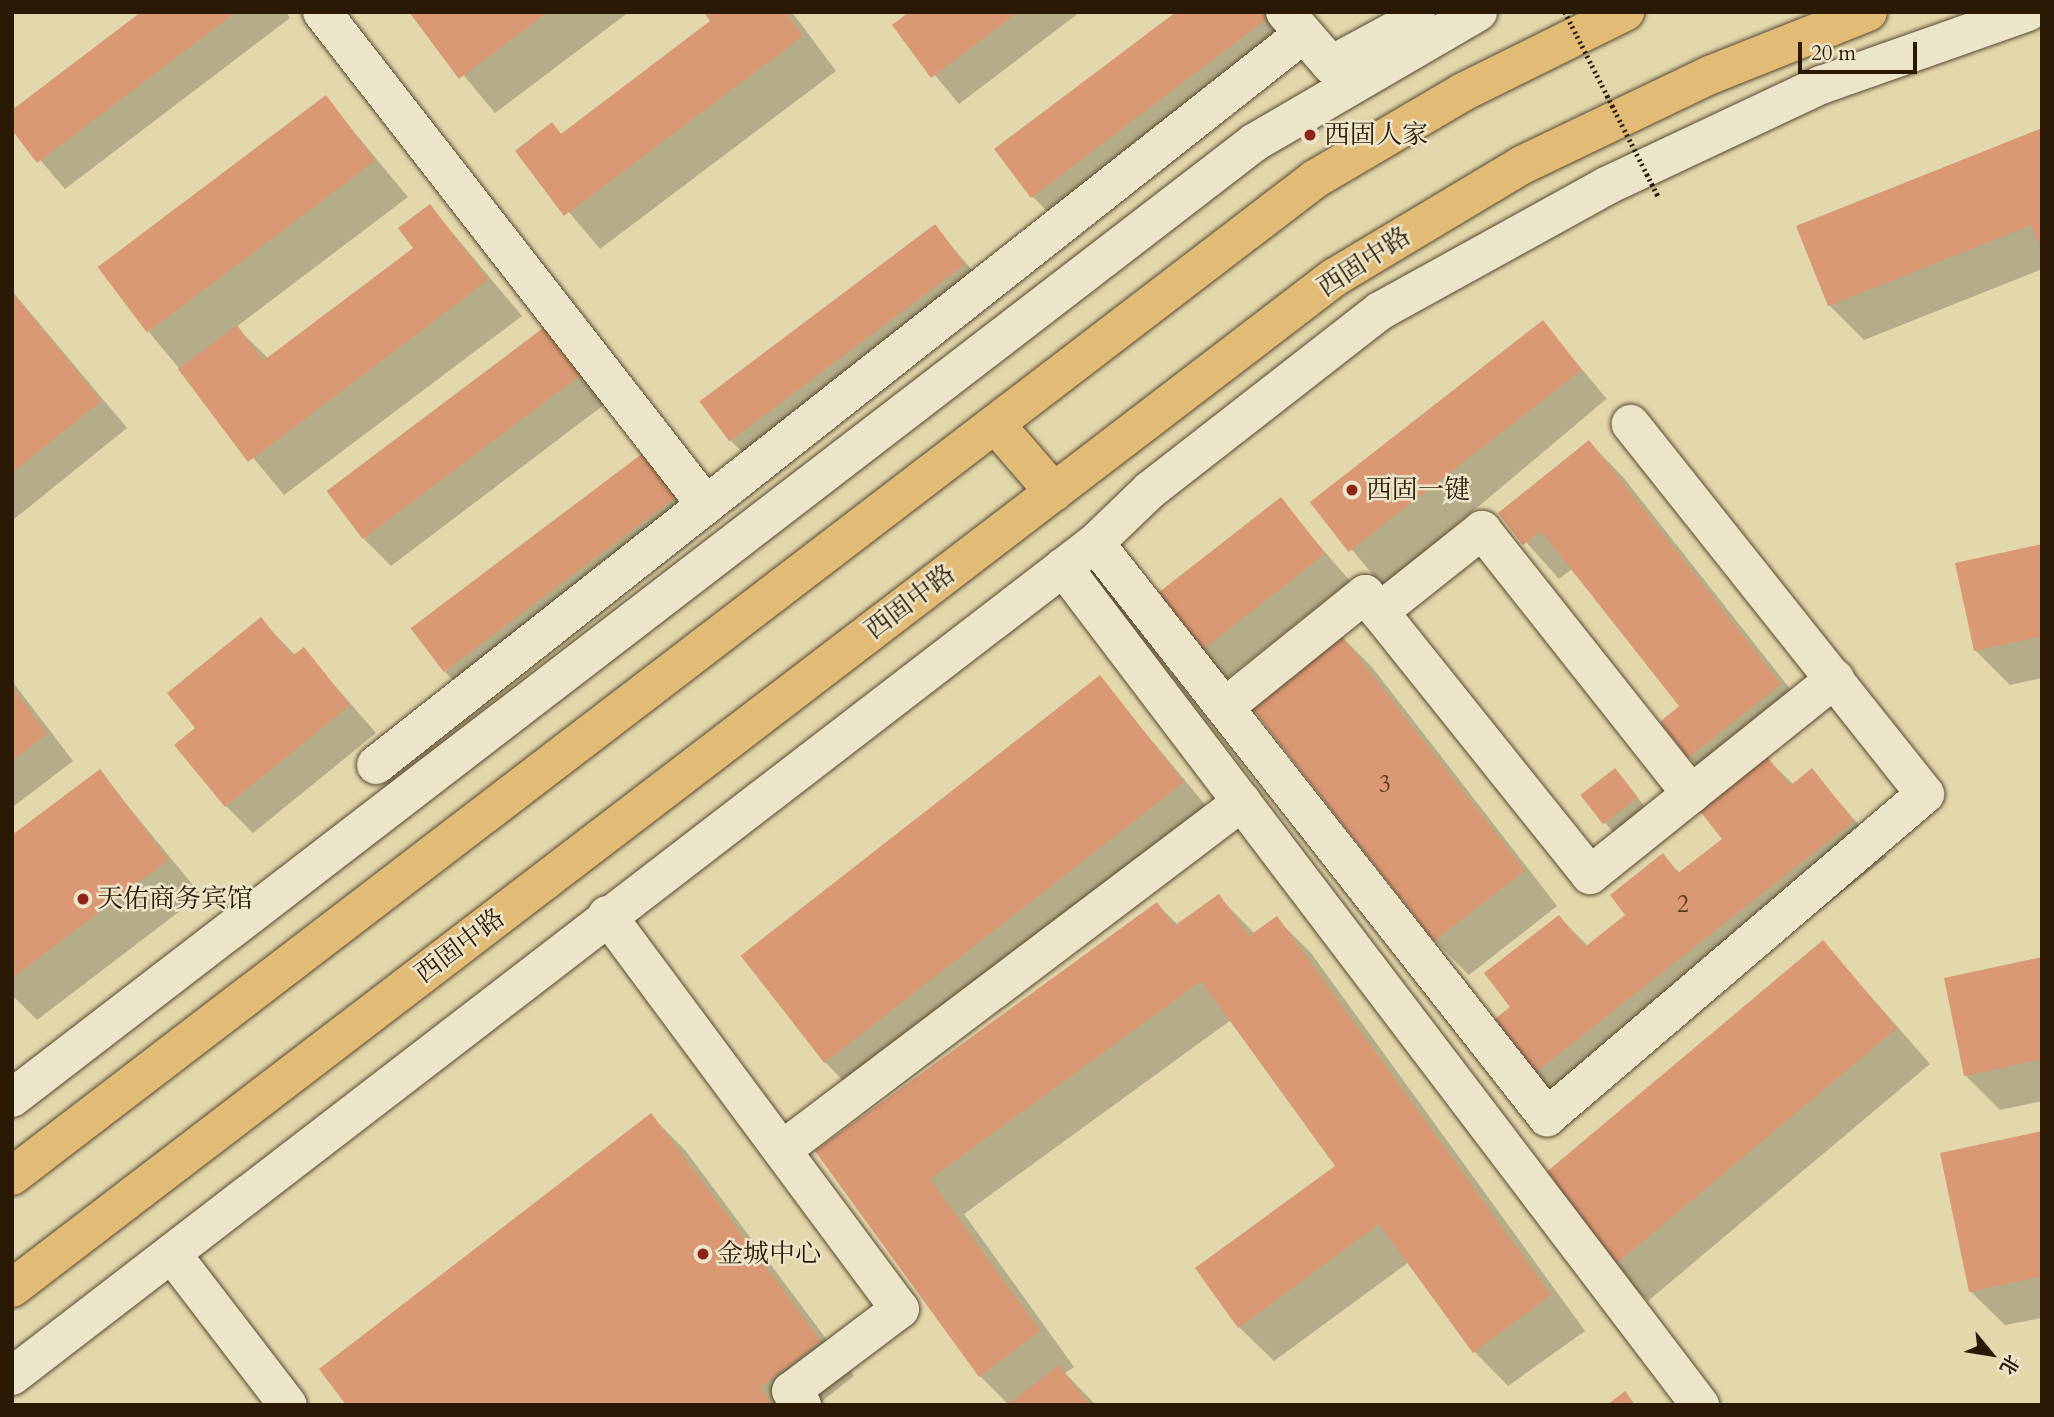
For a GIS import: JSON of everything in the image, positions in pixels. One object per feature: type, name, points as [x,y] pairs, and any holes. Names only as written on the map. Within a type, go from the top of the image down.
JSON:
[{"type":"main road","points":[[12,1177],[1315,179],[1464,92],[1625,12]]},
{"type":"main road","name":"西固中路","points":[[12,1288],[1335,277],[1522,165],[1710,75],[1868,12]]},
{"type":"main road","points":[[995,424],[1054,492]]},
{"type":"street","points":[[322,12],[706,505]]},
{"type":"street","points":[[376,765],[706,505],[1294,24],[1331,65],[1429,12]]},
{"type":"street","points":[[12,1098],[1255,142],[1478,12]]},
{"type":"street","points":[[12,1376],[607,915],[1095,543],[1150,490],[1380,311],[1606,186],[1821,85],[2028,12]]},
{"type":"street","points":[[1095,543],[1547,1118],[1925,794],[1631,424]]},
{"type":"street","points":[[1379,612],[1482,530],[1692,794]]},
{"type":"street","points":[[1062,567],[1700,1405]]},
{"type":"street","points":[[1225,707],[1365,594],[1590,875],[1835,679]]},
{"type":"street","points":[[782,1150],[1241,802]]},
{"type":"street","points":[[607,915],[900,1309],[791,1391],[802,1405]]},
{"type":"street","points":[[172,1254],[288,1405]]},
{"type":"path","points":[[1565,12],[1658,196]]},
{"type":"building","points":[[141,12],[236,12],[37,163],[12,130],[12,110]]},
{"type":"building","points":[[409,12],[548,12],[459,79]]},
{"type":"building","points":[[704,12],[785,12],[803,36],[564,216],[515,151],[552,122],[561,134],[710,21]]},
{"type":"building","points":[[909,12],[1018,12],[931,78],[892,25]]},
{"type":"building","points":[[1176,12],[1261,12],[1266,19],[1031,198],[994,149]]},
{"type":"building","points":[[326,95],[375,160],[147,333],[98,267]]},
{"type":"building","points":[[2042,128],[2042,251],[2031,225],[1828,306],[1796,226]]},
{"type":"building","points":[[430,204],[488,280],[248,462],[178,369],[237,325],[263,361],[413,248],[398,228]]},
{"type":"building","points":[[935,224],[965,264],[729,441],[699,402]]},
{"type":"building","points":[[12,292],[101,401],[12,473]]},
{"type":"building","points":[[1543,320],[1582,370],[1349,552],[1310,502]]},
{"type":"building","points":[[547,325],[583,373],[363,539],[327,491]]},
{"type":"building","points":[[1589,440],[1781,684],[1688,758],[1660,722],[1679,706],[1541,531],[1523,545],[1498,513]]},
{"type":"building","points":[[647,450],[680,494],[444,672],[411,628]]},
{"type":"building","points":[[1281,497],[1325,554],[1197,654],[1153,597]]},
{"type":"building","points":[[2042,544],[2042,636],[1974,651],[1955,563]]},
{"type":"building","points":[[261,617],[292,656],[304,647],[350,705],[225,807],[174,745],[195,728],[167,693]]},
{"type":"building","points":[[1337,630],[1525,870],[1434,941],[1246,701]]},
{"type":"building","points":[[1100,675],[1184,782],[824,1063],[741,956]]},
{"type":"building","points":[[12,687],[47,734],[12,761]]},
{"type":"building","points":[[1763,751],[1790,786],[1812,768],[1854,821],[1532,1075],[1491,1022],[1510,1007],[1484,973],[1559,915],[1585,947],[1625,915],[1610,895],[1663,853],[1678,873],[1722,839],[1695,805]]},
{"type":"building","points":[[1615,768],[1638,797],[1603,824],[1580,795]]},
{"type":"building","points":[[100,769],[168,860],[12,978],[12,835]]},
{"type":"building","points":[[1219,894],[1249,936],[1277,916],[1551,1295],[1473,1353],[1379,1224],[1238,1328],[1195,1268],[1335,1166],[1201,981],[930,1179],[1040,1331],[979,1377],[815,1151],[1157,902],[1174,926]]},
{"type":"building","points":[[1823,940],[1897,1028],[1613,1267],[1539,1178]]},
{"type":"building","points":[[2042,957],[2042,1059],[1964,1076],[1944,978]]},
{"type":"building","points":[[651,1113],[821,1341],[760,1387],[773,1405],[346,1405],[319,1369]]},
{"type":"building","points":[[2042,1131],[2042,1276],[1969,1292],[1940,1153]]},
{"type":"building","points":[[1059,1365],[1089,1405],[1007,1405]]},
{"type":"building","points":[[1625,1391],[1635,1405],[1607,1405]]},
{"type":"place","name":"西固人家","points":[[1310,135]]},
{"type":"place","name":"西固一键","points":[[1352,490]]},
{"type":"place","name":"天佑商务宾馆","points":[[83,899]]},
{"type":"place","name":"金城中心","points":[[703,1254]]}]
